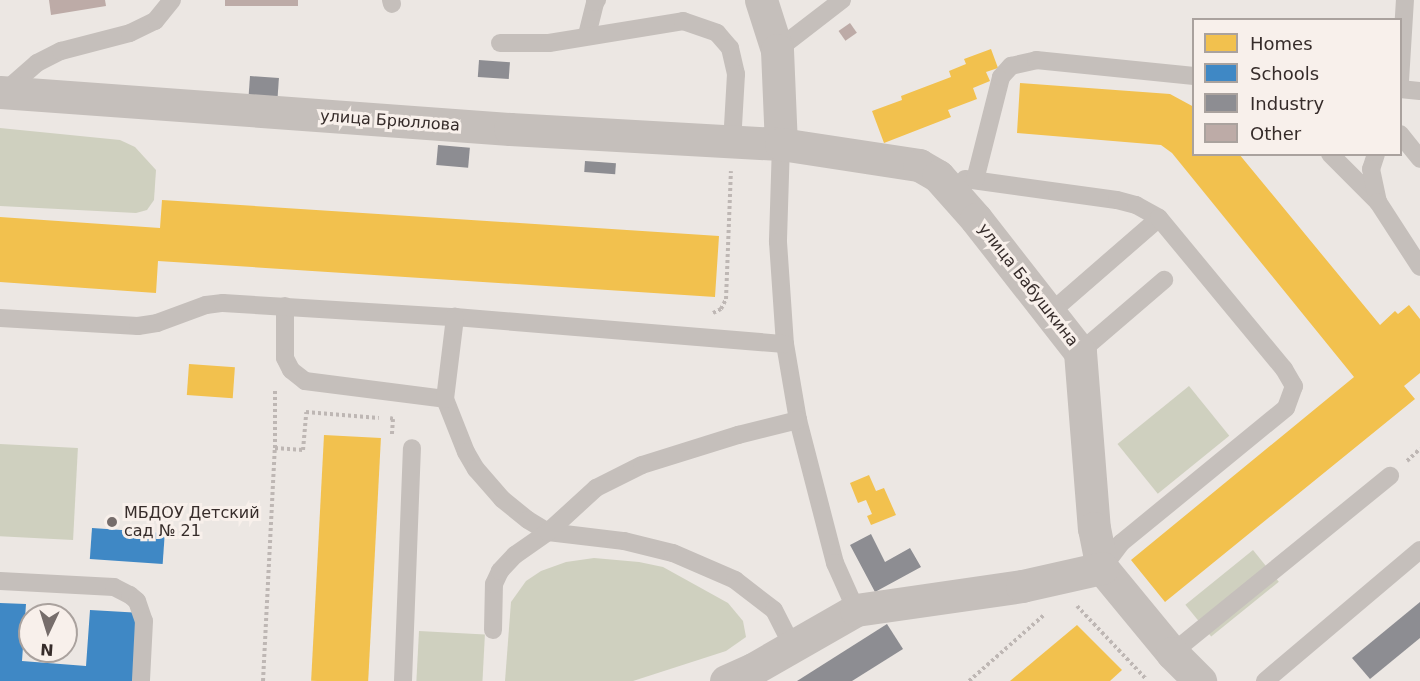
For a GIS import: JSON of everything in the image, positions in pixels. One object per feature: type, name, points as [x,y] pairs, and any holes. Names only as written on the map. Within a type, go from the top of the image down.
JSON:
[{"type":"street","points":[[762,0],[777,50],[781,144]]},
{"type":"street","name":"улица Брюллова","points":[[2,92],[732,143],[781,144]]},
{"type":"street","name":"улица Бабушкина","points":[[781,144],[919,165],[938,176],[1051,312],[1080,352],[1095,528],[1101,568]]},
{"type":"street","points":[[728,681],[856,610],[1022,585],[1101,568],[1172,653],[1200,681]]},
{"type":"lane","points":[[2,92],[37,63],[61,51],[130,33],[155,21],[172,0]]},
{"type":"lane","points":[[588,35],[597,0]]},
{"type":"lane","points":[[777,50],[842,0]]},
{"type":"lane","points":[[1402,61],[1405,0]]},
{"type":"lane","points":[[500,43],[549,43],[682,21],[717,33],[730,48],[736,74],[732,143]]},
{"type":"lane","points":[[975,180],[1001,77],[1011,66],[1036,60],[1192,76]]},
{"type":"lane","points":[[1402,89],[1420,91]]},
{"type":"lane","points":[[1402,135],[1420,159]]},
{"type":"lane","points":[[781,144],[778,242],[785,344],[798,420],[835,563],[856,610]]},
{"type":"lane","points":[[1332,156],[1378,202],[1420,267]]},
{"type":"lane","points":[[1375,156],[1371,169],[1378,202]]},
{"type":"lane","points":[[938,176],[1117,200],[1136,205],[1159,218],[1284,369],[1294,386],[1286,408],[1121,543],[1101,568]]},
{"type":"lane","points":[[1051,312],[1159,218]]},
{"type":"lane","points":[[1080,352],[1164,280]]},
{"type":"lane","points":[[0,318],[138,326],[206,305],[285,306],[455,317],[785,344]]},
{"type":"lane","points":[[285,306],[285,358],[291,370],[305,381],[445,399]]},
{"type":"lane","points":[[455,317],[445,399],[466,452],[476,469],[502,499],[528,520],[548,532],[624,541],[673,553],[735,580],[774,610],[792,645]]},
{"type":"lane","points":[[493,630],[494,584],[500,572],[515,555],[548,532],[596,488],[642,465],[738,435],[798,420]]},
{"type":"lane","points":[[403,681],[412,448]]},
{"type":"lane","points":[[1172,653],[1390,476]]},
{"type":"lane","points":[[1265,681],[1420,550]]},
{"type":"lane","points":[[0,581],[114,587],[130,595],[137,601],[144,621],[141,681]]},
{"type":"path","points":[[711,314],[721,309],[726,299],[732,143]]},
{"type":"path","points":[[263,681],[275,448],[276,374],[285,358]]},
{"type":"path","points":[[275,448],[303,450],[306,412],[393,419],[392,442]]},
{"type":"path","points":[[1075,604],[1147,680]]},
{"type":"path","points":[[969,681],[1049,611]]},
{"type":"green space","points":[[0,128],[120,140],[135,147],[156,170],[154,200],[147,210],[136,213],[0,206]]},
{"type":"green space","points":[[1189,386],[1229,436],[1158,494],[1118,444]]},
{"type":"green space","points":[[0,444],[78,448],[73,540],[0,536]]},
{"type":"green space","points":[[1253,550],[1279,582],[1211,637],[1185,605]]},
{"type":"green space","points":[[594,558],[639,562],[663,567],[728,603],[743,621],[746,637],[726,651],[633,681],[505,681],[511,602],[526,581],[541,571],[566,562]]},
{"type":"green space","points":[[419,631],[485,634],[482,681],[416,681]]},
{"type":"building: Homes","points":[[991,49],[998,68],[986,72],[990,81],[973,88],[977,99],[948,110],[951,117],[884,143],[872,111],[902,100],[901,96],[951,77],[949,71],[966,64],[964,59]]},
{"type":"building: Homes","points":[[1020,83],[1170,94],[1192,106],[1192,156],[1241,156],[1380,325],[1395,311],[1398,314],[1409,305],[1420,319],[1420,373],[1404,386],[1415,399],[1165,602],[1131,560],[1354,377],[1172,153],[1161,145],[1017,133]]},
{"type":"building: Homes","points":[[162,200],[719,236],[715,297],[158,261],[156,293],[0,282],[0,217],[160,228]]},
{"type":"building: Homes","points":[[189,364],[235,367],[233,398],[187,395]]},
{"type":"building: Homes","points":[[324,435],[381,438],[368,681],[311,681]]},
{"type":"building: Homes","points":[[869,475],[876,491],[884,488],[896,515],[871,525],[867,516],[872,514],[866,500],[858,503],[850,483]]},
{"type":"building: Homes","points":[[1077,625],[1122,670],[1110,681],[1010,681]]},
{"type":"building: Schools","points":[[92,528],[165,533],[163,564],[90,559]]},
{"type":"building: Schools","points":[[0,603],[18,604],[18,663],[86,666],[90,610],[142,613],[137,681],[0,681]]},
{"type":"building: Industry","points":[[479,60],[510,62],[509,79],[478,77]]},
{"type":"building: Industry","points":[[250,76],[279,78],[278,97],[249,95]]},
{"type":"building: Industry","points":[[438,145],[470,148],[468,168],[436,165]]},
{"type":"building: Industry","points":[[585,161],[616,163],[615,174],[584,172]]},
{"type":"building: Industry","points":[[871,534],[885,562],[910,548],[921,567],[875,592],[850,545]]},
{"type":"building: Industry","points":[[1420,602],[1420,638],[1370,679],[1352,658]]},
{"type":"building: Industry","points":[[887,624],[903,649],[852,681],[797,681]]},
{"type":"building: Other","points":[[49,0],[105,0],[106,6],[51,15]]},
{"type":"building: Other","points":[[225,0],[298,0],[298,6],[225,6]]},
{"type":"building: Other","points":[[850,23],[857,33],[845,41],[839,31]]},
{"type":"place","name":"МБДОУ Детский сад № 21","points":[[112,522]]}]
